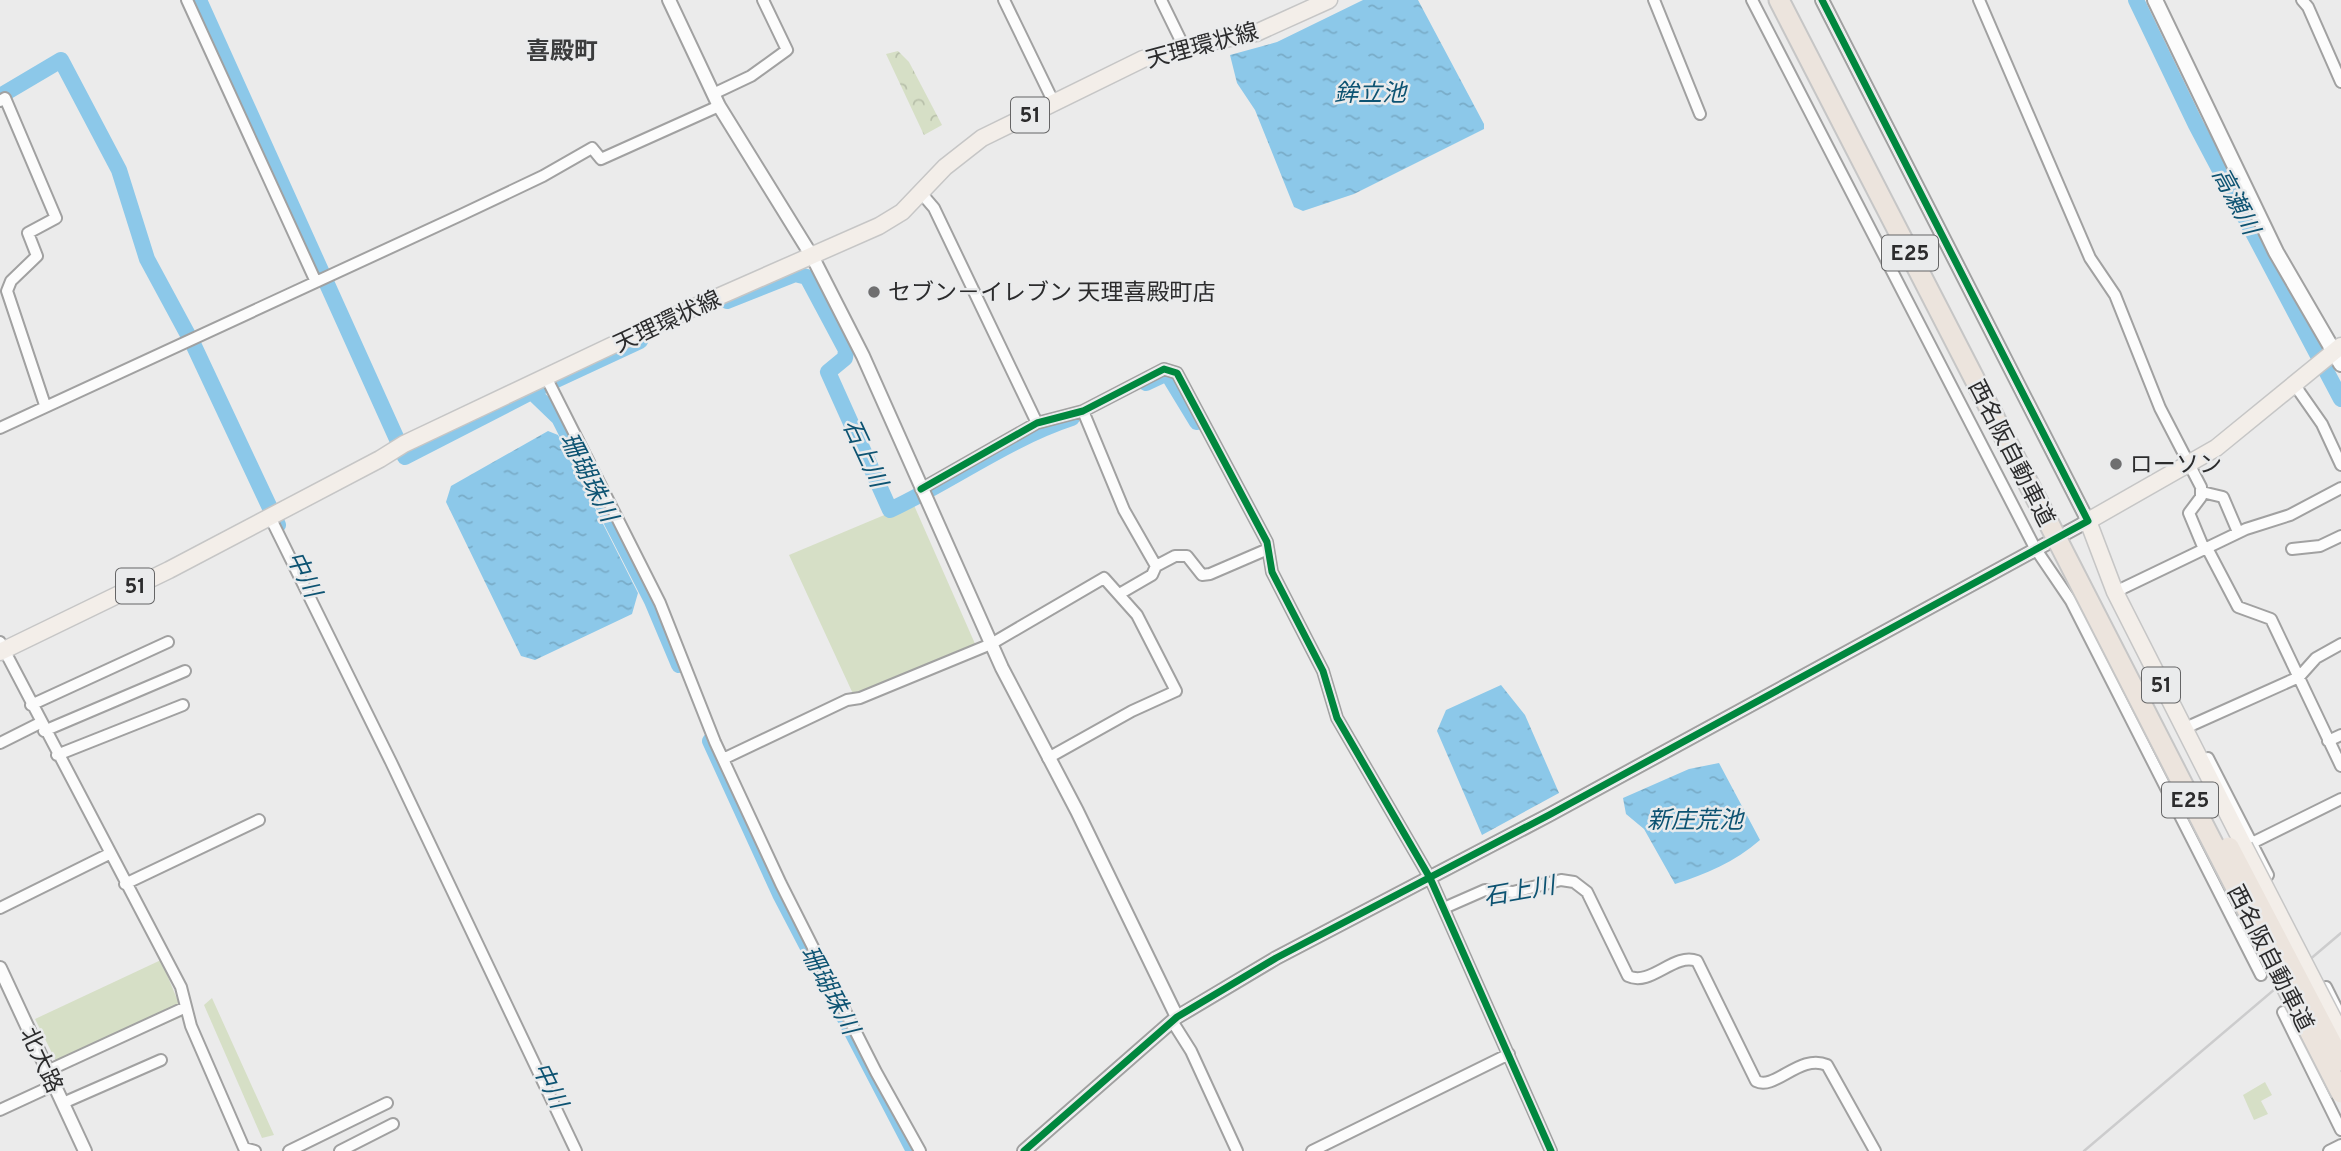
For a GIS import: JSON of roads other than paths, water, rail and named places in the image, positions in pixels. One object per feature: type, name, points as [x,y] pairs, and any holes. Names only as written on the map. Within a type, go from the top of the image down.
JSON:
[{"type":"highway","name":"西名阪自動車道","points":[[1779,0],[2341,1061]]},
{"type":"highway","name":"西名阪自動車道","points":[[1794,0],[2341,1093]]},
{"type":"main road","name":"天理環状線","points":[[1,648],[274,515],[399,447],[547,379],[670,318],[813,258],[879,226],[902,212],[922,194],[944,167],[982,138],[1143,59],[1184,47],[1256,33],[1329,0]]},
{"type":"main road","points":[[2088,521],[2216,449],[2314,368],[2336,354],[2276,252],[2155,0]]},
{"type":"main road","name":"51","points":[[2088,521],[2115,592],[2168,698],[2248,844],[2341,1034]]},
{"type":"street","points":[[187,0],[318,282]]},
{"type":"street","points":[[669,0],[716,100],[813,258],[863,356],[991,644],[1191,1051],[1237,1151]]},
{"type":"street","points":[[0,428],[543,176],[592,148],[601,159],[716,100],[786,50],[763,0]]},
{"type":"street","points":[[1004,0],[1054,103]]},
{"type":"street","points":[[1161,0],[1184,47]]},
{"type":"street","points":[[1654,0],[1700,114]]},
{"type":"street","points":[[1752,0],[2035,548],[2071,601],[2260,975]]},
{"type":"street","points":[[1024,1151],[1174,1019],[1276,958],[1430,878],[2088,521],[1822,0]]},
{"type":"street","points":[[1979,0],[2090,258],[2115,295],[2160,408],[2202,492]]},
{"type":"street","points":[[2302,0],[2341,82]]},
{"type":"street","points":[[0,101],[5,99],[56,218],[28,233],[37,256],[10,281],[7,291],[45,405]]},
{"type":"street","points":[[922,194],[934,208],[1037,423]]},
{"type":"street","points":[[921,489],[1037,423],[1084,414],[1164,369],[1177,373],[1268,549],[1268,561],[1323,671],[1337,718],[1430,878],[1551,1151]]},
{"type":"street","points":[[547,379],[660,603],[723,759],[781,884],[876,1072],[920,1151]]},
{"type":"street","points":[[2294,384],[2322,424],[2341,465]]},
{"type":"street","points":[[1084,414],[1124,510],[1156,566]]},
{"type":"street","points":[[2115,592],[2238,532],[2290,515],[2341,488]]},
{"type":"street","points":[[2202,492],[2223,497],[2238,532]]},
{"type":"street","points":[[2202,492],[2189,513],[2206,548],[2238,607],[2271,619],[2341,766]]},
{"type":"street","points":[[274,515],[576,1151]]},
{"type":"street","points":[[2292,549],[2320,546],[2341,536]]},
{"type":"street","points":[[1121,593],[1152,575],[1156,566],[1175,556],[1187,556],[1202,575],[1210,575],[1268,549]]},
{"type":"street","points":[[723,759],[847,700],[859,698],[991,644],[1104,578],[1121,593],[1149,635],[1176,691],[1132,711],[1048,758]]},
{"type":"street","points":[[31,705],[168,642]]},
{"type":"street","points":[[2186,727],[2299,677],[2316,658],[2341,644]]},
{"type":"street","points":[[1,648],[181,987],[212,1079],[244,1148],[254,1151]]},
{"type":"street","points":[[0,743],[185,671]]},
{"type":"street","points":[[57,755],[183,705]]},
{"type":"street","points":[[2328,741],[2341,735]]},
{"type":"street","points":[[2299,938],[2248,844],[2341,799]]},
{"type":"street","points":[[125,884],[259,820]]},
{"type":"street","points":[[0,908],[109,854]]},
{"type":"street","points":[[1444,908],[1485,890],[1513,892],[1562,880],[1579,884],[1587,892],[1628,976],[1642,978],[1688,959],[1697,961],[1756,1080],[1766,1082],[1810,1062],[1827,1065],[1875,1151]]},
{"type":"street","name":"北大路","points":[[0,968],[85,1151]]},
{"type":"street","points":[[2326,986],[2341,1017]]},
{"type":"street","points":[[47,1071],[186,1007]]},
{"type":"street","points":[[2283,1012],[2341,1130]]},
{"type":"street","points":[[1312,1151],[1509,1055]]},
{"type":"street","points":[[63,1103],[161,1060]]},
{"type":"street","points":[[0,1110],[54,1085]]},
{"type":"street","points":[[289,1151],[387,1103]]},
{"type":"street","points":[[340,1151],[393,1124]]},
{"type":"street","points":[[2329,1151],[2341,1145]]},
{"type":"water","name":"鉾立池","points":[[1363,0],[1418,0],[1484,124],[1484,129],[1354,194],[1303,211],[1294,207],[1255,110],[1237,83],[1230,55],[1277,42]]},
{"type":"water","points":[[548,431],[558,435],[638,593],[632,614],[535,660],[521,656],[446,502],[451,486]]},
{"type":"water","points":[[1501,685],[1525,715],[1559,793],[1482,835],[1437,731],[1446,710]]},
{"type":"water","name":"新庄荒池","points":[[1719,763],[1760,840],[1741,855],[1720,866],[1675,884],[1644,829],[1626,814],[1623,798],[1689,769]]},
{"type":"waterway","name":"珊瑚珠川","points":[[199,0],[405,457],[541,387],[640,341]]},
{"type":"waterway","name":"高瀬川","points":[[2136,0],[2196,125],[2341,399]]},
{"type":"waterway","name":"中川","points":[[0,96],[61,60],[119,170],[147,259],[194,346],[278,525]]},
{"type":"waterway","name":"石上川","points":[[727,301],[795,274],[807,277],[846,350],[845,358],[828,372],[890,510],[1025,437],[1072,418]]},
{"type":"waterway","name":"石上川","points":[[1146,383],[1163,375],[1169,376],[1197,422]]},
{"type":"waterway","name":"珊瑚珠川","points":[[532,392],[559,418],[652,601],[679,665]]},
{"type":"waterway","name":"珊瑚珠川","points":[[710,741],[780,894],[914,1151]]},
{"type":"railway","points":[[2084,1151],[2341,933]]},
{"type":"place","name":"セブン－イレブン 天理喜殿町店","points":[[874,292]]},
{"type":"place","name":"ローソン","points":[[2116,464]]},
{"type":"district","name":"喜殿町","points":[[562,51]]}]
